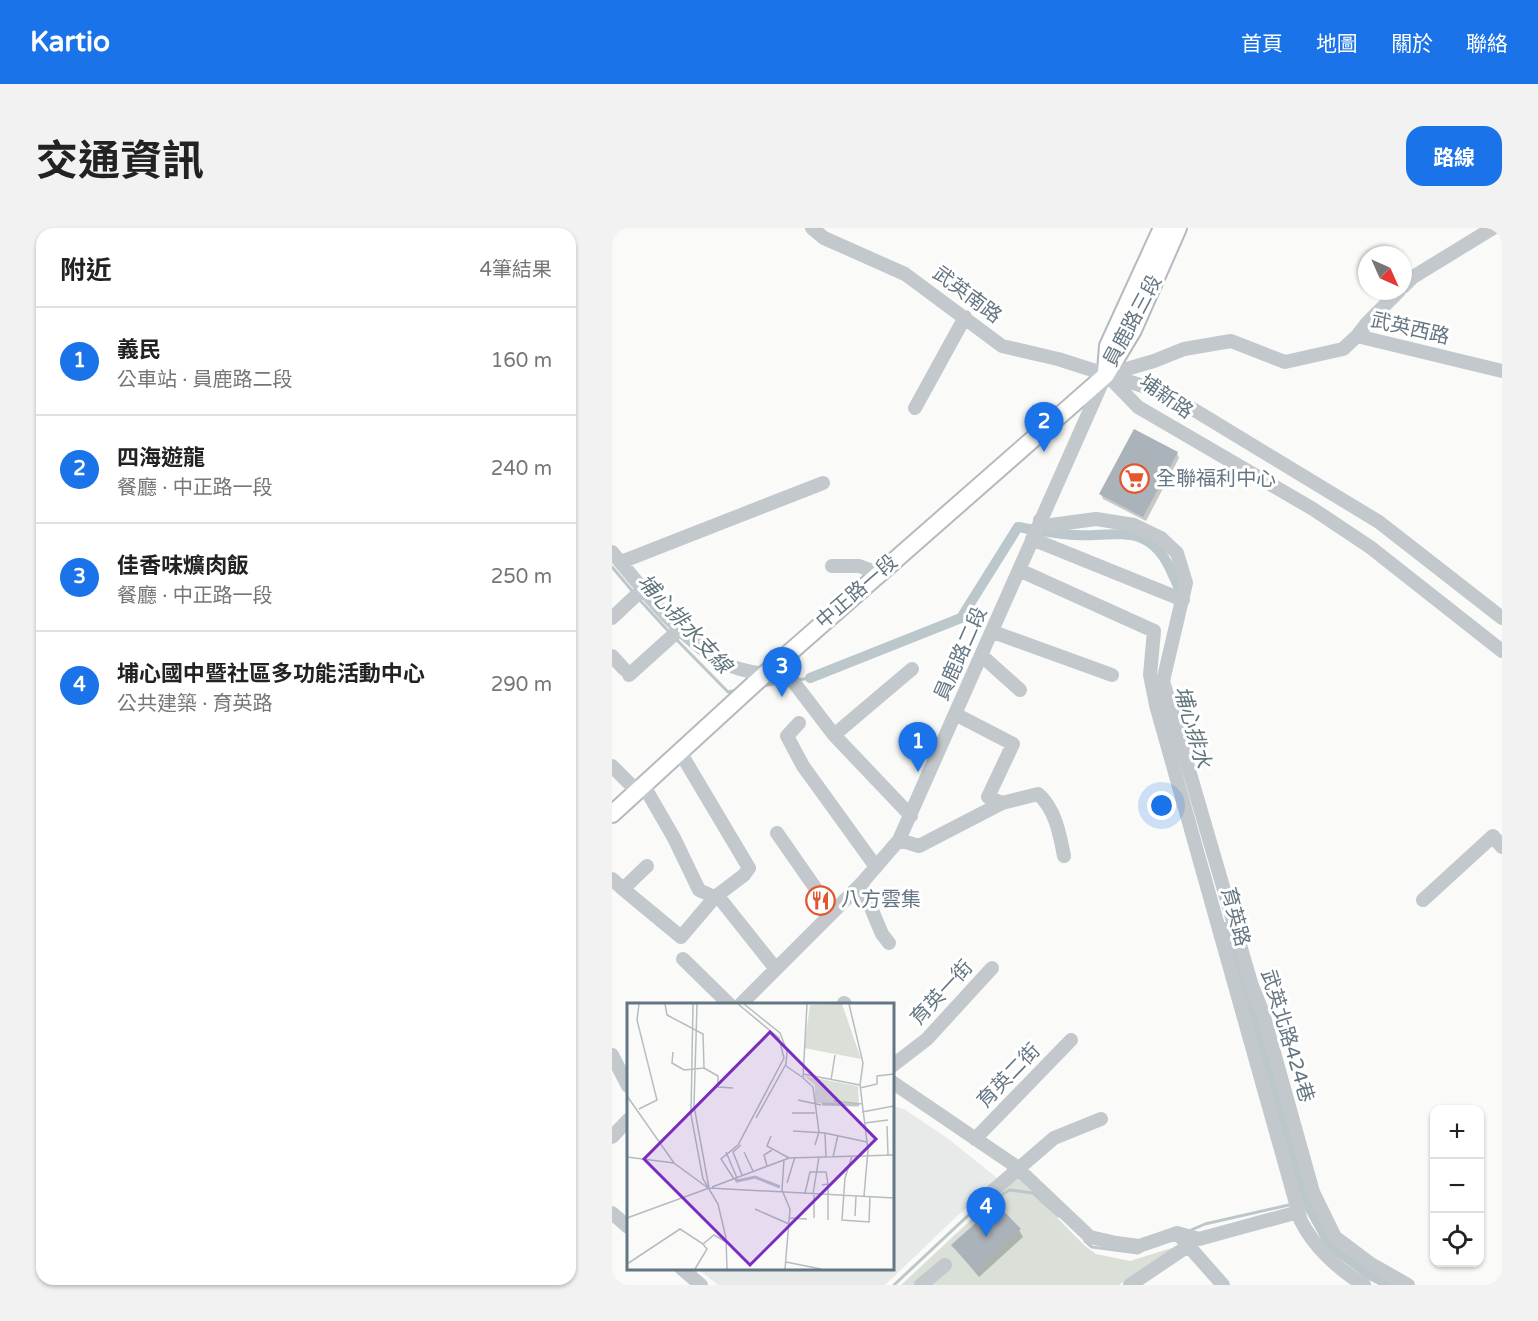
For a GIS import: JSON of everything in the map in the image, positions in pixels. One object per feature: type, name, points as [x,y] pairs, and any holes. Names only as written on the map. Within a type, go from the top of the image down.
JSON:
[{"type":"main road","name":"員鹿路三段","points":[[1106,375],[1108,346],[1162,228]]},
{"type":"main road","name":"員鹿路三段","points":[[1106,375],[1133,330],[1178,228]]},
{"type":"main road","name":"中正路一段","points":[[612,814],[878,573],[1106,375]]},
{"type":"street","name":"武英南路","points":[[812,228],[824,238],[905,274],[1002,346],[1058,359],[1106,375]]},
{"type":"street","points":[[1412,278],[1493,228]]},
{"type":"street","points":[[1357,336],[1390,300]]},
{"type":"street","points":[[915,408],[965,317]]},
{"type":"street","name":"武英西路","points":[[1106,375],[1154,362],[1184,349],[1231,340],[1285,362],[1343,349],[1357,336],[1502,371]]},
{"type":"street","name":"員鹿路二段","points":[[747,1003],[776,969],[861,884],[899,840],[1106,375]]},
{"type":"street","name":"埔新路","points":[[1106,375],[1168,394],[1369,516],[1502,618]]},
{"type":"street","name":"埔新路","points":[[1106,375],[1138,407],[1313,509],[1370,547],[1502,651]]},
{"type":"street","points":[[823,483],[616,557],[679,630],[723,663],[764,675],[789,676],[834,735],[911,816]]},
{"type":"street","name":"武英北路424巷","points":[[1040,520],[1051,525],[1096,519],[1134,525],[1161,538],[1177,553],[1186,583],[1164,681],[1252,986],[1263,1013],[1312,1192],[1335,1237],[1371,1264],[1408,1285]]},
{"type":"street","points":[[1032,539],[1183,600]]},
{"type":"street","points":[[832,566],[859,566],[878,573]]},
{"type":"street","name":"育英路","points":[[1019,570],[1154,631],[1150,675],[1156,705],[1298,1212],[1311,1240],[1364,1285]]},
{"type":"street","points":[[612,618],[643,589]]},
{"type":"street","points":[[612,656],[626,672],[679,630]]},
{"type":"street","points":[[993,632],[1112,675]]},
{"type":"street","points":[[982,656],[1020,690]]},
{"type":"street","points":[[834,735],[912,669]]},
{"type":"street","points":[[955,714],[1013,744],[988,797],[1002,802]]},
{"type":"street","points":[[799,723],[787,736],[802,766],[876,867]]},
{"type":"street","points":[[612,879],[681,937],[715,897],[744,875],[749,868],[680,752]]},
{"type":"street","points":[[612,766],[640,789],[674,838],[699,890],[721,900],[776,969]]},
{"type":"street","points":[[899,840],[919,846],[1002,802],[1038,794],[1047,802],[1059,834],[1064,856]]},
{"type":"street","points":[[777,833],[832,912]]},
{"type":"street","points":[[1423,900],[1493,836],[1502,847]]},
{"type":"street","points":[[623,890],[647,866]]},
{"type":"street","points":[[861,884],[882,934],[889,943]]},
{"type":"street","points":[[683,959],[727,1003]]},
{"type":"street","name":"育英一街","points":[[894,1064],[927,1039],[992,968]]},
{"type":"street","name":"育英二街","points":[[975,1139],[1071,1040]]},
{"type":"street","points":[[612,1055],[627,1084]]},
{"type":"street","points":[[894,1083],[1017,1168],[1090,1237],[1139,1246],[1177,1233],[1199,1239],[1298,1212]]},
{"type":"street","points":[[988,1195],[1054,1138],[1101,1119]]},
{"type":"street","points":[[612,1137],[627,1121]]},
{"type":"street","points":[[612,1213],[627,1226]]},
{"type":"street","points":[[1177,1233],[1223,1285]]},
{"type":"street","points":[[1130,1285],[1188,1246]]},
{"type":"street","points":[[921,1285],[945,1265]]},
{"type":"street","points":[[682,1270],[701,1285]]},
{"type":"shaded area","points":[[894,1106],[904,1109],[950,1140],[997,1178],[885,1285],[718,1285],[699,1270],[894,1270]]},
{"type":"shaded area","points":[[1017,1177],[1085,1246],[1096,1254],[1130,1261],[1175,1247],[1119,1285],[901,1285]]},
{"type":"building","name":"全聯福利中心","points":[[1134,429],[1178,452],[1143,517],[1099,494]]},
{"type":"building","points":[[997,1204],[1021,1229],[975,1271],[951,1245]]},
{"type":"waterway","name":"埔心排水","points":[[810,678],[961,618],[1018,527],[1067,534],[1131,535],[1143,539],[1154,545],[1163,557],[1178,586],[1178,599]]},
{"type":"waterway","name":"埔心排水支線","points":[[612,567],[634,593]]},
{"type":"waterway","name":"埔心排水支線","points":[[638,598],[670,633]]},
{"type":"waterway","name":"埔心排水支線","points":[[675,638],[728,692],[738,690]]},
{"type":"waterway","name":"埔心排水支線","points":[[798,680],[810,678]]},
{"type":"waterway","name":"埔心排水支線","points":[[762,686],[785,682]]},
{"type":"waterway","name":"埔心排水","points":[[1228,926],[1303,1196],[1330,1245],[1368,1274],[1390,1285]]},
{"type":"waterway","points":[[894,1285],[975,1209],[1010,1190],[1033,1193],[1058,1216]]},
{"type":"waterway","points":[[1189,1231],[1205,1224],[1293,1204]]},
{"type":"waterway","points":[[1085,1241],[1092,1247],[1138,1253],[1142,1251]]},
{"type":"place","name":"四海遊龍","points":[[1044,452]]},
{"type":"place","name":"全聯福利中心","points":[[1135,479]]},
{"type":"place","name":"佳香味爌肉飯","points":[[782,697]]},
{"type":"place","name":"義民","points":[[918,772]]},
{"type":"place","name":"八方雲集","points":[[820,900]]},
{"type":"place","name":"埔心國中暨社區多功能活動中心","points":[[986,1237]]}]
